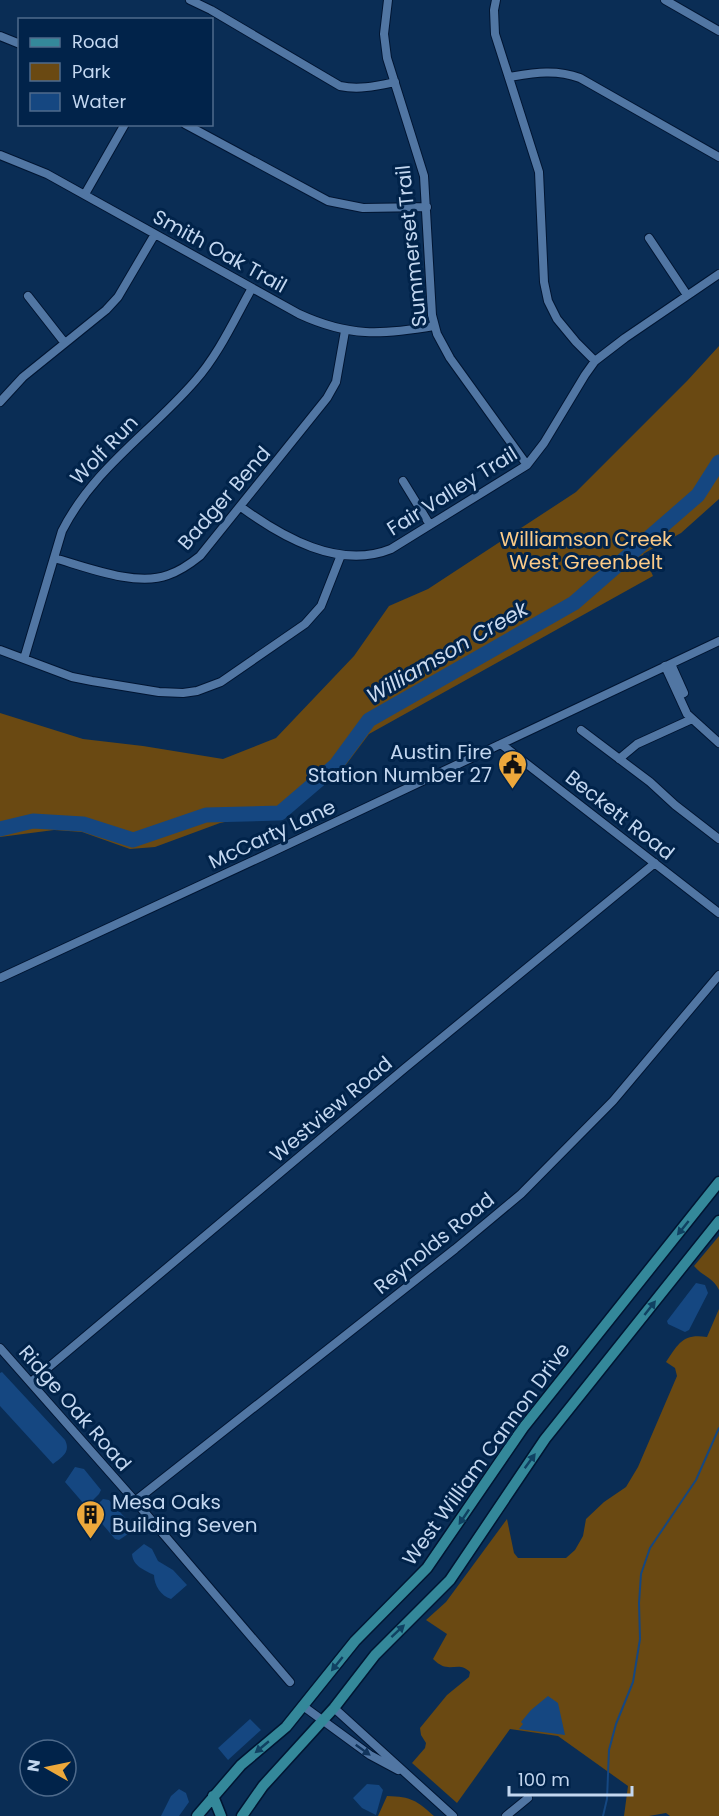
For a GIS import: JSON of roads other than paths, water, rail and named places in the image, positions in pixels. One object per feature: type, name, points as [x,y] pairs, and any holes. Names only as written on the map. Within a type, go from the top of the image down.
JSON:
[{"type":"main road","name":"West William Cannon Drive","points":[[197,1816],[241,1765],[286,1727],[356,1641],[427,1568],[524,1428],[719,1182]]},
{"type":"main road","name":"West William Cannon Drive","points":[[242,1816],[263,1786],[333,1708],[394,1634],[450,1580],[545,1439],[719,1221]]},
{"type":"main road","points":[[213,1796],[221,1816]]},
{"type":"street","points":[[189,0],[212,10],[340,86],[367,87],[395,82]]},
{"type":"street","name":"Summerset Trail","points":[[388,0],[384,23],[385,44],[424,176],[434,326],[450,358],[527,465]]},
{"type":"street","points":[[496,0],[493,22],[495,34],[539,172],[544,282],[548,301],[564,327],[595,361]]},
{"type":"street","points":[[666,0],[719,31]]},
{"type":"street","points":[[0,36],[18,43]]},
{"type":"street","points":[[509,77],[555,71],[580,78],[719,157]]},
{"type":"street","points":[[85,195],[123,126]]},
{"type":"street","points":[[189,126],[328,201],[363,208],[427,207]]},
{"type":"street","name":"Smith Oak Trail","points":[[0,155],[47,174],[314,321],[345,331],[372,333],[434,326]]},
{"type":"street","points":[[0,402],[23,377],[106,310],[118,297],[154,234]]},
{"type":"street","points":[[649,238],[687,295]]},
{"type":"street","name":"Fair Valley Trail","points":[[241,507],[267,527],[284,536],[341,555],[357,556],[381,553],[391,549],[527,465],[544,443],[595,361],[719,274]]},
{"type":"street","name":"Wolf Run","points":[[24,659],[62,531],[80,499],[91,485],[196,381],[252,288]]},
{"type":"street","points":[[28,296],[64,342]]},
{"type":"street","name":"Badger Bend","points":[[54,558],[131,578],[155,578],[167,576],[200,556],[333,389],[345,331]]},
{"type":"street","points":[[403,481],[430,525]]},
{"type":"street","points":[[0,650],[72,677],[92,681],[159,692],[183,693],[204,688],[234,674],[305,624],[321,606],[341,555]]},
{"type":"street","name":"McCarty Lane","points":[[0,978],[719,641]]},
{"type":"street","points":[[668,665],[687,702],[692,719],[719,743]]},
{"type":"street","points":[[618,759],[637,744],[692,719]]},
{"type":"street","points":[[581,730],[719,839]]},
{"type":"street","name":"Beckett Road","points":[[501,744],[719,913]]},
{"type":"street","name":"Westview Road","points":[[31,1382],[405,1068],[655,864]]},
{"type":"street","name":"Reynolds Road","points":[[135,1501],[446,1257],[521,1194],[613,1101],[719,975]]},
{"type":"street","name":"Ridge Oak Road","points":[[0,1348],[290,1682]]},
{"type":"street","points":[[303,1706],[370,1755],[406,1775]]},
{"type":"street","points":[[333,1708],[453,1816]]},
{"type":"street","points":[[506,1816],[528,1798]]},
{"type":"water","points":[[696,1283],[705,1285],[708,1293],[689,1330],[685,1332],[668,1324],[667,1321]]},
{"type":"water","points":[[2,1372],[65,1440],[66,1451],[53,1464],[0,1406],[0,1373]]},
{"type":"water","points":[[75,1467],[84,1469],[101,1490],[88,1505],[84,1504],[65,1482]]},
{"type":"water","points":[[103,1499],[109,1500],[131,1524],[131,1532],[119,1540],[115,1539],[93,1513],[93,1509]]},
{"type":"water","points":[[144,1544],[152,1549],[158,1561],[173,1570],[187,1585],[171,1599],[159,1590],[154,1575],[134,1562],[132,1554]]},
{"type":"water","points":[[548,1696],[558,1703],[565,1735],[519,1729],[523,1724],[521,1722],[531,1710]]},
{"type":"water","points":[[250,1719],[261,1730],[228,1760],[218,1748]]},
{"type":"water","points":[[367,1784],[379,1785],[383,1790],[376,1815],[362,1808],[353,1798]]},
{"type":"water","points":[[179,1789],[186,1793],[189,1802],[179,1816],[161,1816],[171,1796]]},
{"type":"waterway","name":"Williamson Creek","points":[[0,829],[33,821],[83,824],[133,840],[206,815],[280,813],[336,765],[369,720],[574,603],[698,495],[719,462]]},
{"type":"waterway","points":[[603,1816],[607,1799],[609,1750],[616,1724],[633,1682],[640,1639],[641,1574],[650,1548],[696,1480],[719,1428]]},
{"type":"place","name":"Austin Fire Station Number 27","points":[[513,790]]},
{"type":"place","name":"Mesa Oaks Building Seven","points":[[91,1540]]},
{"type":"park label","name":"Williamson Creek West Greenbelt","points":[[586,550]]}]
